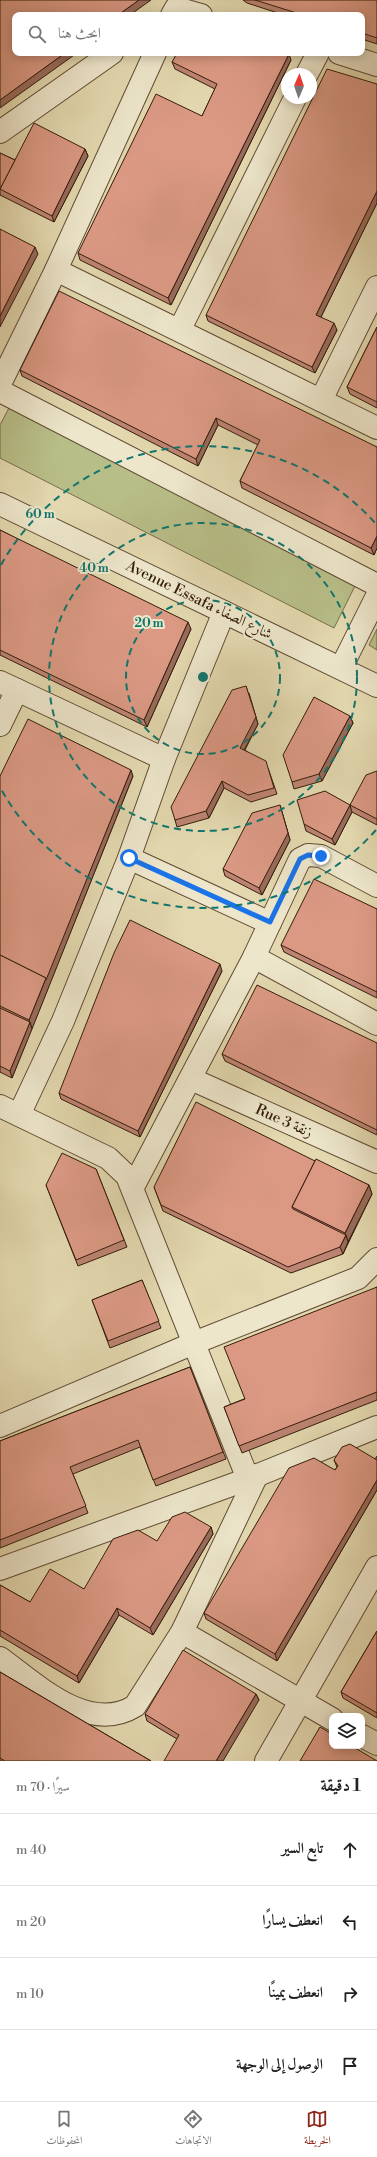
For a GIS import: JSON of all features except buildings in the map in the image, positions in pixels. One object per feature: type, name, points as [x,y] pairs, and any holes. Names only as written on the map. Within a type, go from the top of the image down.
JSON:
[{"type":"street","points":[[175,10],[185,12]]},
{"type":"street","points":[[0,132],[108,56]]},
{"type":"street","points":[[0,384],[56,270],[154,56]]},
{"type":"street","points":[[310,68],[316,56]]},
{"type":"street","points":[[348,56],[377,65]]},
{"type":"street","points":[[180,329],[292,104]]},
{"type":"street","points":[[56,270],[180,329],[377,428]]},
{"type":"street","points":[[321,400],[377,287]]},
{"type":"street","points":[[0,391],[377,585]]},
{"type":"street","name":"Avenue Essafa شارع الصفاء","points":[[0,504],[377,686]]},
{"type":"street","points":[[341,668],[377,596]]},
{"type":"street","points":[[0,1658],[71,1708],[109,1715],[125,1712],[135,1706],[182,1632],[252,1477],[194,1343],[133,1187],[127,1176],[108,1158],[9,1111],[63,1021],[129,858],[164,759],[224,612]]},
{"type":"street","points":[[0,725],[8,686],[164,759]]},
{"type":"street","points":[[133,1187],[254,957],[300,859],[308,855],[321,856],[333,861],[377,886]]},
{"type":"street","points":[[129,858],[270,922]]},
{"type":"street","points":[[254,957],[377,1024]]},
{"type":"street","name":"Rue 3 زنقة","points":[[190,1079],[377,1162]]},
{"type":"street","points":[[0,1426],[194,1343],[358,1278],[377,1259]]},
{"type":"street","points":[[0,1569],[252,1477],[377,1427]]},
{"type":"street","points":[[266,1761],[377,1567]]},
{"type":"street","points":[[182,1632],[329,1717]]},
{"type":"street","points":[[365,1738],[377,1744]]},
{"type":"green space","points":[[9,408],[356,584],[334,628],[0,458],[0,425]]},
{"type":"green space","points":[[377,629],[377,650],[369,645]]},
{"type":"route","points":[[129,858],[270,922],[300,859],[314,854],[321,856]]}]
